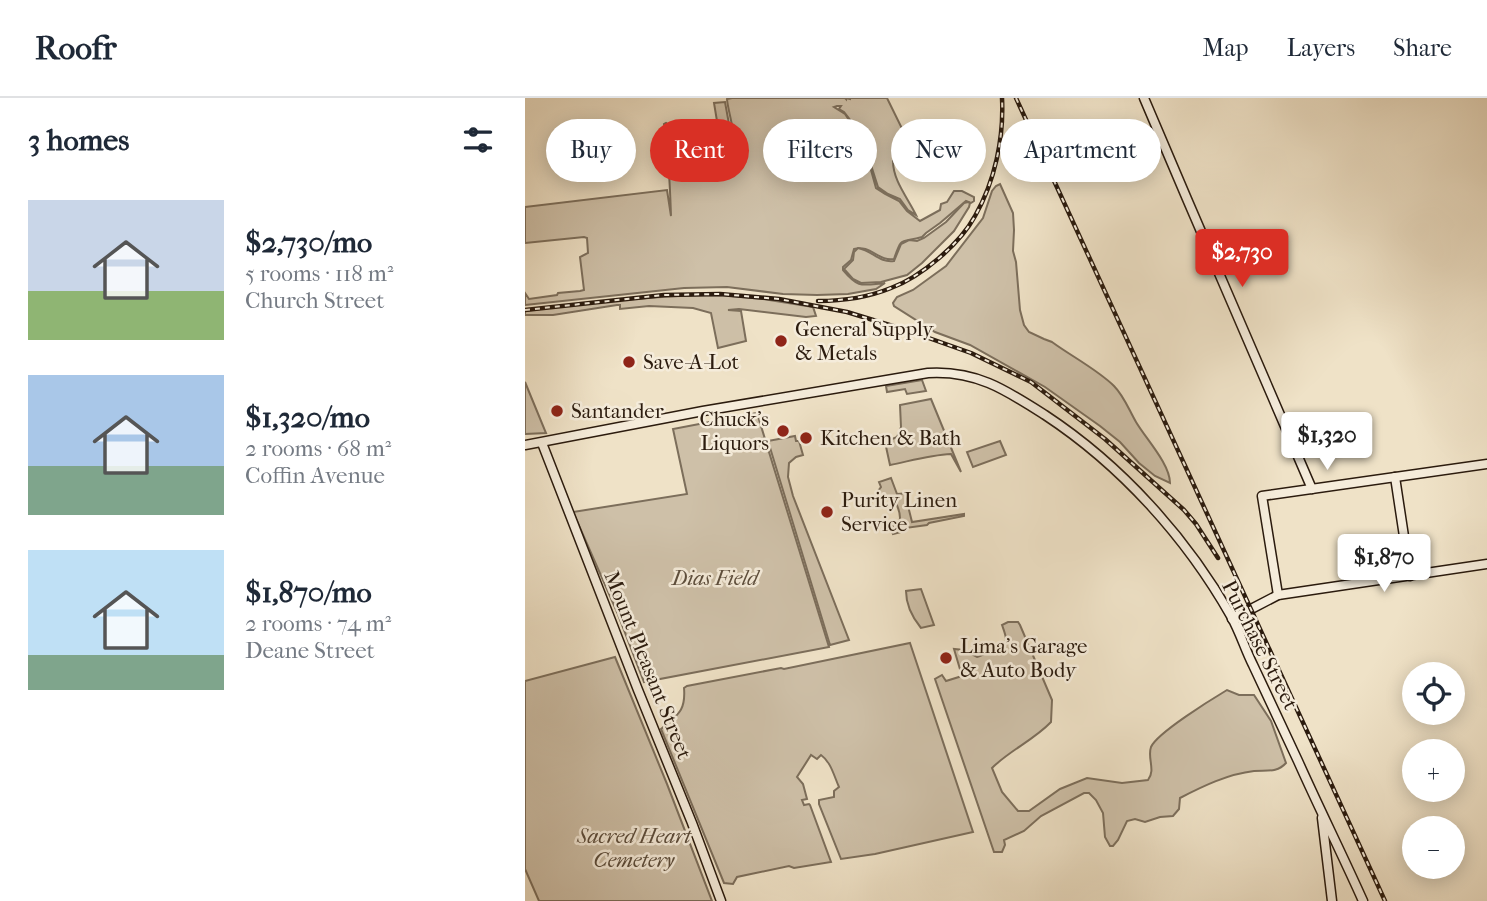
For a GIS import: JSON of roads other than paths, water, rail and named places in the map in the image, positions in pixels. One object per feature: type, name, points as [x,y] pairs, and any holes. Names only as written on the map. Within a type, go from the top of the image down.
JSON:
[{"type":"main road","points":[[1144,98],[1313,489]]},
{"type":"main road","name":"Purchase Street","points":[[525,444],[928,373],[968,376],[997,386],[1050,418],[1119,474],[1172,530],[1198,565],[1232,619],[1363,901]]},
{"type":"main road","name":"Mount Pleasant Street","points":[[542,443],[721,901]]},
{"type":"main road","points":[[1278,595],[1262,496],[1487,464]]},
{"type":"main road","points":[[1395,477],[1410,576]]},
{"type":"main road","points":[[1232,619],[1278,595],[1487,565]]},
{"type":"main road","points":[[1321,811],[1332,901]]},
{"type":"main road","points":[[1328,870],[1347,865]]},
{"type":"railway","points":[[818,301],[864,296],[903,283],[927,268],[960,238],[982,203],[993,174],[1000,144],[1002,98]]},
{"type":"railway","points":[[1016,98],[1385,901]]},
{"type":"railway","points":[[525,310],[664,295],[720,294],[779,299],[847,312],[971,353],[1031,382],[1105,439],[1184,510],[1218,558]]},
{"type":"place","name":"General Supply & Metals","points":[[781,341]]},
{"type":"place","name":"Save-A-Lot","points":[[629,362]]},
{"type":"place","name":"Santander","points":[[557,411]]},
{"type":"place","name":"Chuck's Liquors","points":[[783,431]]},
{"type":"place","name":"Kitchen & Bath","points":[[806,438]]},
{"type":"place","name":"Purity Linen Service","points":[[827,512]]},
{"type":"place","name":"Lima's Garage & Auto Body","points":[[946,658]]},
{"type":"park label","name":"Dias Field","points":[[715,578]]},
{"type":"park label","name":"Sacred Heart Cemetery","points":[[634,848]]}]
